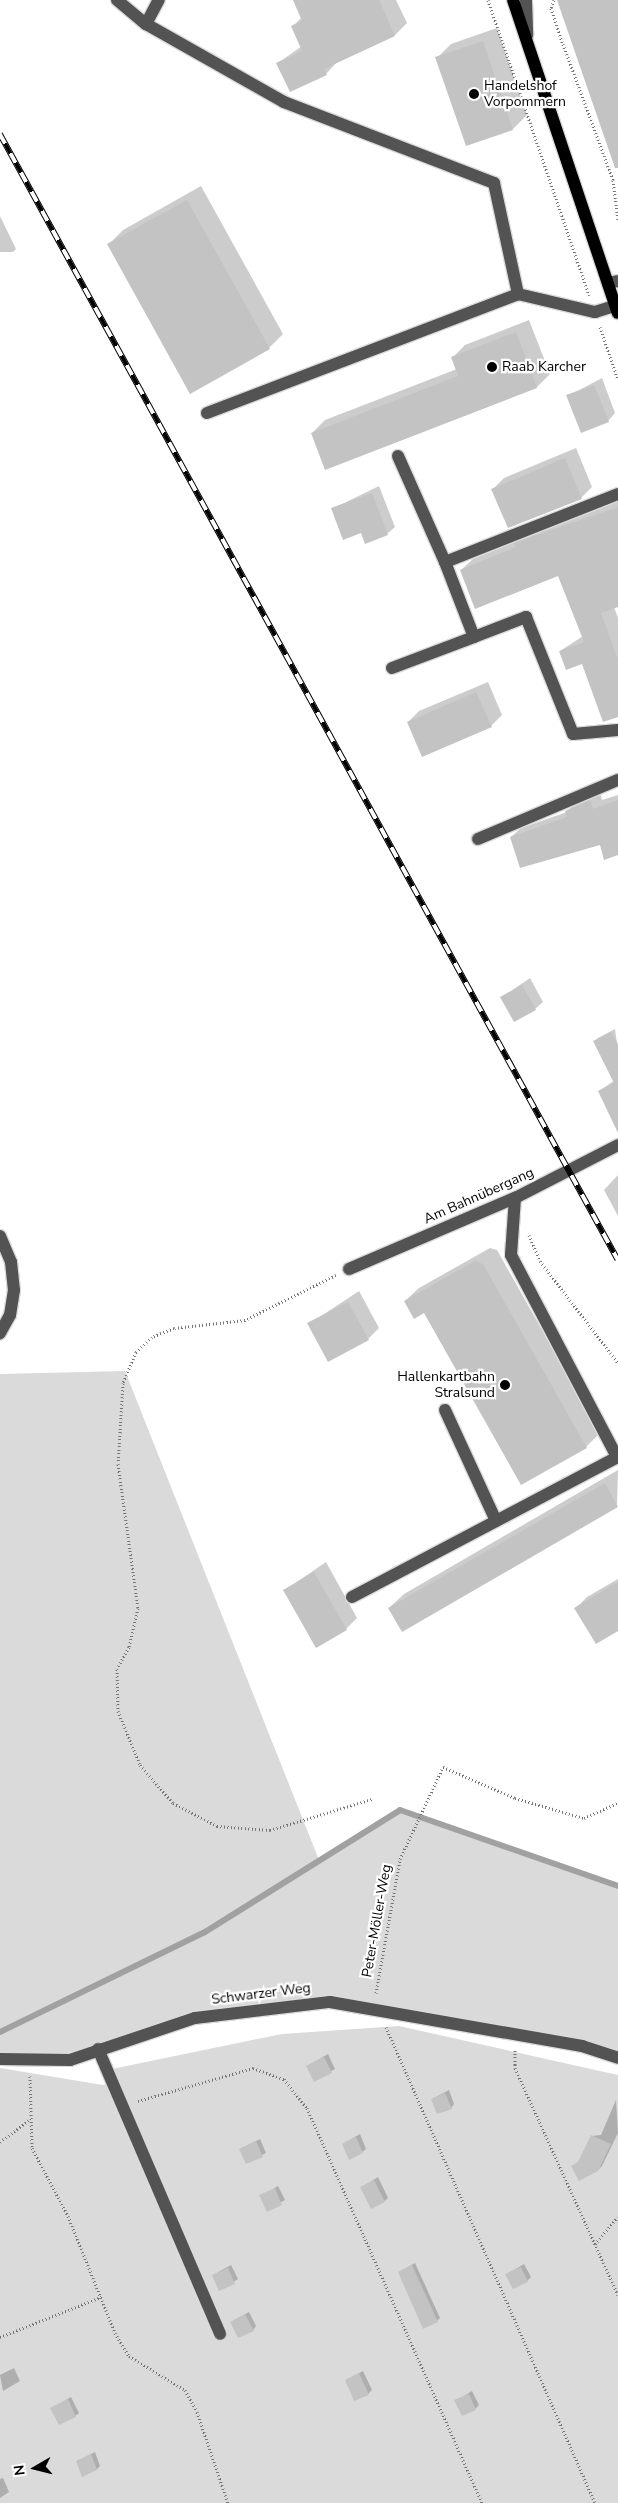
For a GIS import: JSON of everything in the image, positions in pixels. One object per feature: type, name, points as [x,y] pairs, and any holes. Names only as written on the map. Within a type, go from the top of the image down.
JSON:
[{"type":"main road","points":[[513,0],[528,47],[613,282],[617,309]]},
{"type":"street","points":[[117,0],[146,24],[284,102],[494,183],[518,294]]},
{"type":"street","points":[[146,24],[159,0]]},
{"type":"street","points":[[526,0],[528,47]]},
{"type":"street","points":[[207,413],[518,294],[595,312],[617,309]]},
{"type":"street","points":[[398,456],[474,637]]},
{"type":"street","points":[[444,562],[618,494]]},
{"type":"street","points":[[392,668],[526,617],[572,734],[618,730]]},
{"type":"street","points":[[478,839],[618,780]]},
{"type":"street","name":"Am Bahnübergang","points":[[349,1269],[515,1198],[618,1145]]},
{"type":"street","points":[[352,1597],[617,1457],[511,1256],[515,1198]]},
{"type":"street","points":[[0,1236],[11,1262],[14,1290],[10,1315],[0,1333]]},
{"type":"street","points":[[445,1410],[496,1521]]},
{"type":"street","name":"Schwarzer Weg","points":[[0,2060],[70,2060],[98,2049],[195,2018],[282,2004],[330,2002],[377,2007],[514,2033],[618,2058]]},
{"type":"street","points":[[98,2049],[220,2334]]},
{"type":"path","points":[[488,0],[618,380]]},
{"type":"path","points":[[554,0],[551,8],[613,180],[618,220]]},
{"type":"path","points":[[526,1225],[540,1261],[618,1363]]},
{"type":"path","points":[[349,1269],[245,1320],[174,1328],[152,1337],[136,1352],[123,1383],[118,1464],[138,1608],[129,1647],[117,1669],[118,1711],[140,1765],[166,1795],[217,1826],[270,1830],[372,1799]]},
{"type":"path","name":"Peter-Möller-Weg","points":[[377,2007],[375,1990],[400,1859],[443,1767],[515,1798],[584,1818],[618,1803]]},
{"type":"path","points":[[377,2007],[595,2503]]},
{"type":"path","points":[[514,2033],[516,2068],[618,2295]]},
{"type":"path","points":[[26,2060],[32,2092],[30,2119],[32,2148],[68,2216],[101,2297],[129,2356],[185,2390],[197,2412],[228,2503]]},
{"type":"path","points":[[121,2106],[253,2068],[284,2079],[307,2108],[482,2503]]},
{"type":"path","points":[[0,2142],[30,2119]]},
{"type":"path","points":[[595,2244],[618,2217]]},
{"type":"path","points":[[0,2337],[101,2297]]},
{"type":"shaded area","points":[[125,1371],[319,1860],[400,1810],[618,1886],[618,2056],[330,2002],[195,2018],[70,2060],[0,2059],[0,1374]]},
{"type":"shaded area","points":[[399,2026],[618,2075],[618,2503],[0,2503],[0,2068],[103,2085],[114,2081],[112,2069],[282,2034]]},
{"type":"building","points":[[293,0],[379,0],[395,36],[324,69],[327,75],[290,92],[276,63],[302,51],[291,26],[302,21]]},
{"type":"building","points":[[557,0],[618,0],[618,168],[615,168]]},
{"type":"building","name":"Handelshof Vorpommern","points":[[483,41],[513,130],[466,146],[435,57]]},
{"type":"building","points":[[187,200],[270,349],[190,394],[107,244]]},
{"type":"building","points":[[516,332],[537,388],[325,470],[311,433],[458,376],[451,357]]},
{"type":"building","points":[[594,385],[609,422],[581,433],[566,395]]},
{"type":"building","points":[[565,458],[582,499],[508,528],[491,489]]},
{"type":"building","points":[[372,493],[388,535],[365,544],[361,533],[343,540],[331,508]]},
{"type":"building","points":[[618,507],[618,607],[601,613],[618,660],[618,717],[603,722],[582,664],[566,670],[559,651],[584,642],[558,576],[475,609],[460,570],[516,547],[514,543]]},
{"type":"building","points":[[476,692],[492,727],[422,757],[407,722]]},
{"type":"building","points":[[590,800],[593,809],[618,800],[618,855],[604,860],[600,845],[520,868],[510,837],[567,817],[565,811]]},
{"type":"building","points":[[522,985],[536,1010],[514,1022],[500,997]]},
{"type":"building","points":[[611,1032],[618,1044],[618,1133],[598,1091],[614,1083],[593,1041]]},
{"type":"building","points":[[475,1261],[483,1264],[587,1448],[521,1485],[424,1313],[414,1319],[404,1301]]},
{"type":"building","points":[[348,1302],[369,1340],[328,1362],[307,1323]]},
{"type":"building","points":[[605,1483],[618,1507],[402,1632],[388,1608]]},
{"type":"building","points":[[314,1572],[347,1630],[316,1648],[283,1590]]},
{"type":"building","points":[[618,1582],[618,1631],[596,1644],[574,1608]]},
{"type":"building","points":[[324,2057],[332,2073],[314,2082],[306,2066]]},
{"type":"building","points":[[445,2093],[452,2109],[437,2114],[431,2099]]},
{"type":"building","points":[[591,2135],[611,2144],[598,2171],[579,2181],[571,2166],[578,2162]]},
{"type":"building","points":[[356,2137],[363,2153],[349,2160],[342,2144]]},
{"type":"building","points":[[256,2141],[263,2157],[246,2164],[239,2149]]},
{"type":"building","points":[[374,2180],[385,2202],[371,2209],[360,2187]]},
{"type":"building","points":[[275,2188],[282,2205],[267,2212],[259,2195]]},
{"type":"building","points":[[412,2265],[438,2322],[423,2329],[398,2272]]},
{"type":"building","points":[[521,2267],[528,2282],[513,2289],[505,2274]]},
{"type":"building","points":[[228,2268],[235,2284],[219,2291],[212,2275]]},
{"type":"building","points":[[245,2314],[254,2331],[238,2338],[230,2322]]},
{"type":"building","points":[[359,2373],[369,2395],[354,2401],[345,2380]]},
{"type":"building","points":[[469,2394],[476,2410],[462,2416],[454,2400]]},
{"type":"building","points":[[68,2399],[76,2417],[59,2425],[50,2408]]},
{"type":"building","points":[[91,2454],[97,2470],[82,2477],[76,2461]]},
{"type":"waterway","points":[[0,2032],[205,1932],[400,1810],[618,1886]]},
{"type":"railway","points":[[0,134],[618,1260]]},
{"type":"place","name":"Handelshof Vorpommern","points":[[474,94]]},
{"type":"place","name":"Raab Karcher","points":[[492,367]]},
{"type":"place","name":"Hallenkartbahn Stralsund","points":[[505,1385]]}]
